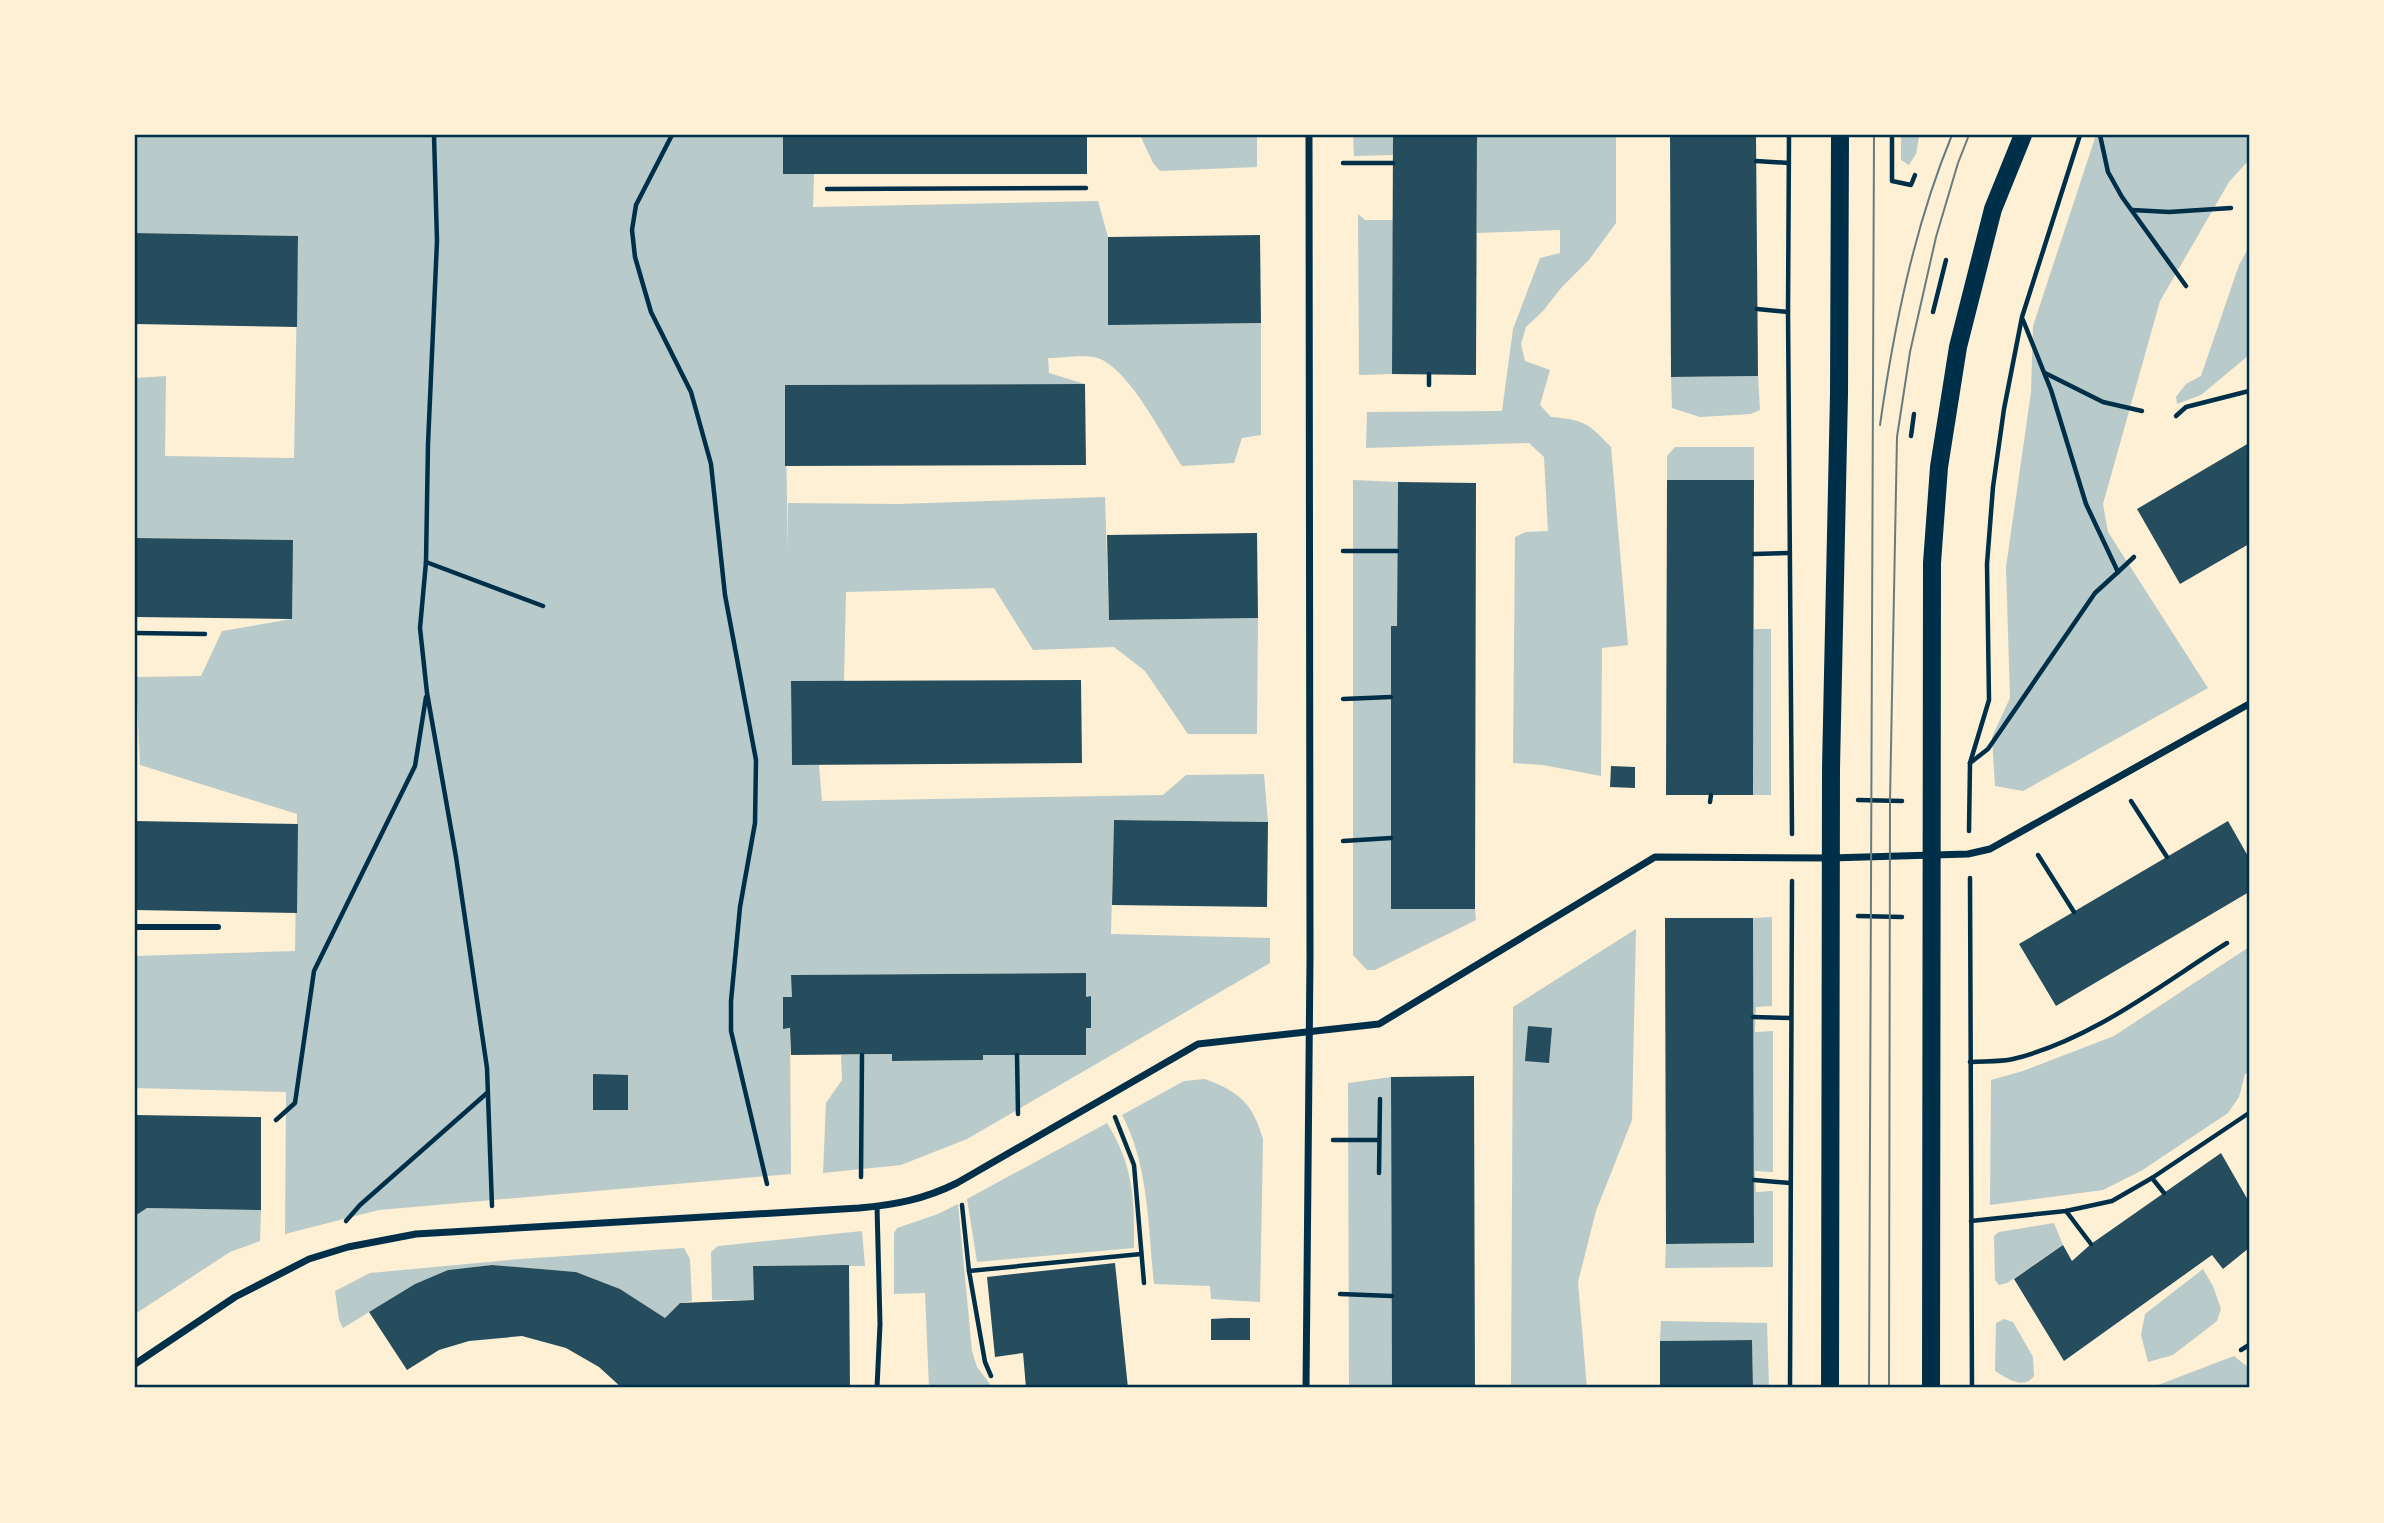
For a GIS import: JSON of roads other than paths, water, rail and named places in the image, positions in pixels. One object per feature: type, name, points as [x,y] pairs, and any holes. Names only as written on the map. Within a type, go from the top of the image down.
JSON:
[{"type":"main road","points":[[1830,1388],[1830,800],[1839,394],[1840,135]]},
{"type":"main road","points":[[1931,1388],[1932,563],[1939,467],[1958,347],[1993,209],[2023,135]]},
{"type":"street","points":[[1306,1388],[1309,1031],[1309,135]]},
{"type":"street","points":[[135,1364],[244,1293],[309,1259],[348,1247],[416,1234],[895,1205],[929,1196],[1198,1044],[1379,1024],[1655,857],[1830,858],[1968,854],[1990,849],[2249,704]]},
{"type":"street","points":[[135,927],[218,927]]},
{"type":"lane","points":[[877,1206],[880,1324],[877,1388]]},
{"type":"tram line","points":[[1869,1388],[1874,135]]},
{"type":"tram line","points":[[1880,425],[1892,351],[1916,241],[1952,135]]},
{"type":"tram line","points":[[1889,1388],[1890,800],[1897,437],[1910,352],[1936,237],[1969,135]]}]
